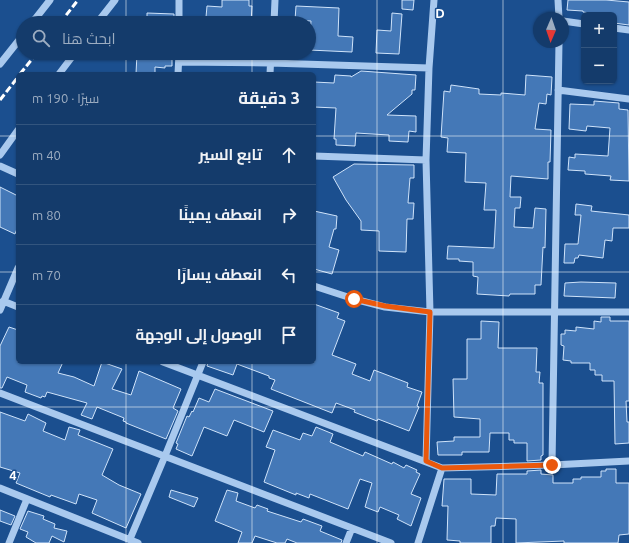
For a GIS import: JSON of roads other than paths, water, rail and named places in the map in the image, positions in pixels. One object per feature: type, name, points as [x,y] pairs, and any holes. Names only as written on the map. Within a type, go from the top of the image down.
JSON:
[{"type":"street","points":[[37,16],[50,0]]},
{"type":"street","points":[[102,16],[115,0]]},
{"type":"street","points":[[179,0],[179,16]]},
{"type":"street","points":[[275,16],[276,0]]},
{"type":"street","points":[[426,461],[430,312],[426,160],[429,68],[434,0]]},
{"type":"street","points":[[558,0],[559,12]]},
{"type":"street","points":[[569,22],[581,24]]},
{"type":"street","points":[[617,28],[629,30]]},
{"type":"street","points":[[0,64],[16,44]]},
{"type":"street","points":[[552,465],[559,48]]},
{"type":"street","points":[[61,72],[70,60]]},
{"type":"street","points":[[270,60],[270,72]]},
{"type":"street","points":[[178,72],[179,62],[429,68]]},
{"type":"street","points":[[558,90],[629,99]]},
{"type":"street","points":[[0,155],[16,133]]},
{"type":"street","points":[[316,156],[426,160]]},
{"type":"street","points":[[0,166],[16,173]]},
{"type":"street","points":[[0,310],[16,273]]},
{"type":"street","points":[[316,287],[354,299],[379,305],[430,312],[629,312]]},
{"type":"street","points":[[4,301],[16,306]]},
{"type":"street","points":[[168,364],[442,468],[629,461]]},
{"type":"street","points":[[130,540],[202,364]]},
{"type":"street","points":[[0,393],[391,543]]},
{"type":"street","points":[[418,543],[442,468]]},
{"type":"street","points":[[0,488],[138,543]]},
{"type":"street","points":[[9,543],[27,499]]},
{"type":"street","points":[[346,543],[352,528]]},
{"type":"railway","points":[[65,16],[78,0]]},
{"type":"railway","points":[[22,72],[31,60]]},
{"type":"railway","points":[[0,100],[16,80]]}]
